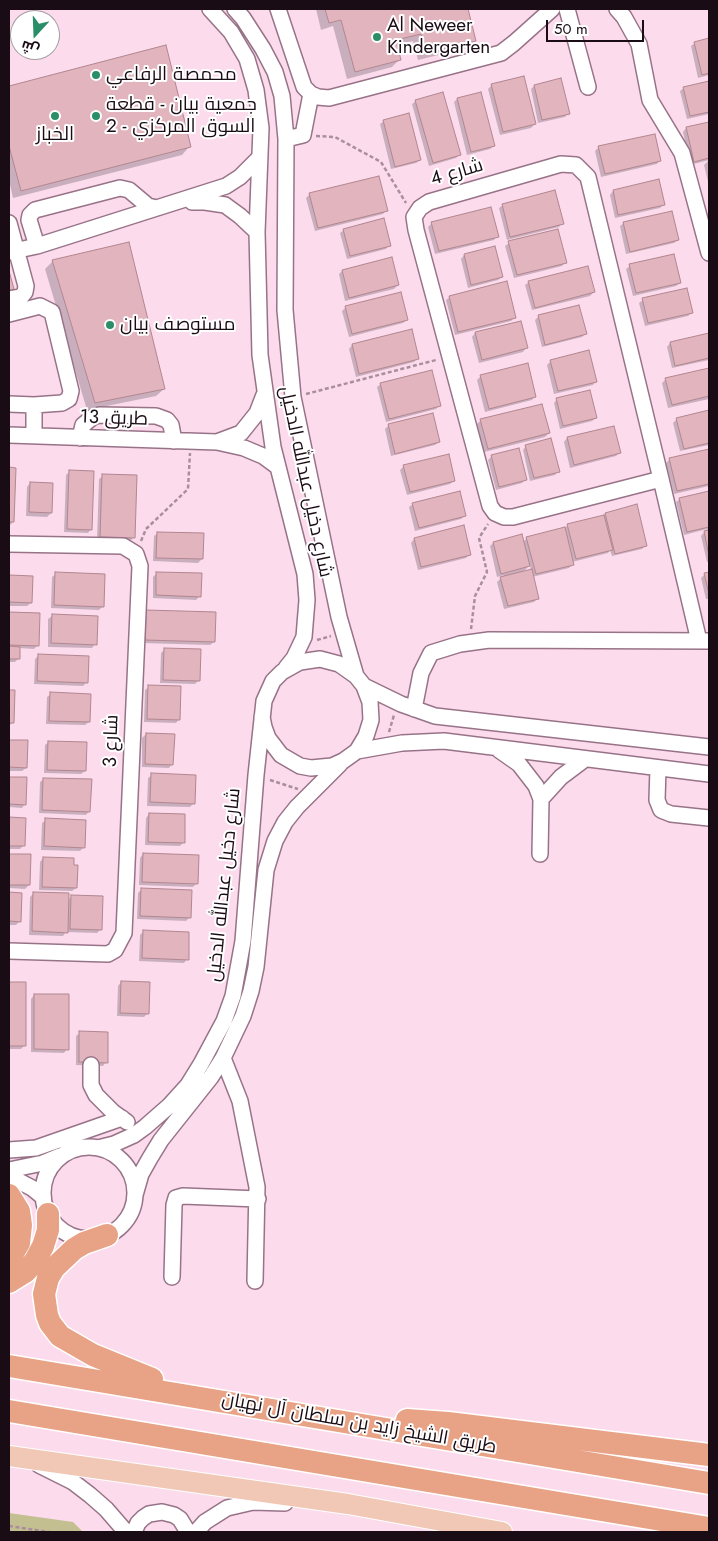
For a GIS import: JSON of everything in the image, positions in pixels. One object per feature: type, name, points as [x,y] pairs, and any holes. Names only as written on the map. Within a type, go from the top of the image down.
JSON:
[{"type":"highway","points":[[9,1195],[19,1211],[21,1225],[19,1243],[9,1260]]},
{"type":"highway","points":[[9,1282],[25,1272],[35,1261],[43,1246],[48,1230],[46,1205]]},
{"type":"highway","points":[[107,1235],[84,1243],[74,1249],[54,1268],[48,1278],[44,1294],[45,1307],[50,1323],[60,1336],[93,1355],[164,1383],[219,1401]]},
{"type":"highway","points":[[9,1355],[52,1372]]},
{"type":"highway","name":"طريق الشيخ زايد بن سلطان آل نهيان","points":[[9,1366],[709,1483]]},
{"type":"highway","points":[[272,1410],[448,1422],[709,1455]]},
{"type":"highway","points":[[9,1411],[709,1528]]},
{"type":"main road","points":[[9,1456],[348,1504],[502,1532]]},
{"type":"street","name":"شارع دخيل عبدالله الدخيل","points":[[210,9],[231,32],[247,59],[256,90],[261,128],[257,232],[259,345],[273,447],[305,574],[308,600],[304,637],[294,658],[282,672]]},
{"type":"street","name":"شارع دخيل عبدالله الدخيل","points":[[235,9],[263,49],[275,72],[282,96],[286,139],[285,310],[293,397],[344,633],[360,681]]},
{"type":"street","points":[[268,9],[285,30]]},
{"type":"street","points":[[278,9],[304,87],[311,94],[329,98],[500,53],[552,9]]},
{"type":"street","points":[[567,9],[588,86]]},
{"type":"street","points":[[617,9],[638,44],[650,100],[682,153],[709,253]]},
{"type":"street","points":[[286,139],[303,135],[311,94]]},
{"type":"street","points":[[13,252],[226,186],[240,177],[260,157]]},
{"type":"street","name":"شارع 4","points":[[414,217],[420,208],[429,202],[561,164],[571,164],[585,172],[588,176],[661,479],[704,641]]},
{"type":"street","points":[[37,246],[29,220],[30,215],[35,210],[120,188],[129,190],[148,206],[157,208]]},
{"type":"street","points":[[178,202],[205,202],[224,205],[240,216],[257,232]]},
{"type":"street","points":[[414,217],[490,506],[496,513],[504,517],[513,517],[661,479]]},
{"type":"street","points":[[9,223],[13,252],[26,286],[26,292],[21,297],[9,299]]},
{"type":"street","points":[[9,314],[40,306],[54,314],[71,391],[66,402],[62,403],[9,404]]},
{"type":"street","name":"طريق 13","points":[[217,442],[241,433],[257,413],[265,392]]},
{"type":"street","points":[[34,405],[34,436]]},
{"type":"street","points":[[80,438],[83,425],[93,417],[156,416],[167,420],[171,424],[174,441]]},
{"type":"street","name":"طريق 13","points":[[9,435],[217,442],[244,448],[263,456],[278,467]]},
{"type":"street","points":[[9,544],[123,546],[136,554]]},
{"type":"street","name":"شارع 3","points":[[9,950],[108,954],[116,950],[124,933],[140,566],[136,554]]},
{"type":"street","points":[[408,707],[431,653],[470,643],[489,640],[704,641]]},
{"type":"street","points":[[360,681],[370,702],[371,720],[366,736],[357,750],[343,761],[327,767],[311,768],[290,761],[273,746],[264,727],[262,716],[267,692],[273,681],[282,672],[300,662],[320,659],[339,664],[360,681],[408,707],[434,716],[709,747]]},
{"type":"street","name":"شارع دخيل عبدالله الدخيل","points":[[98,1148],[125,1139],[145,1127],[175,1099],[201,1064],[224,1021],[233,996],[243,941],[262,716]]},
{"type":"street","points":[[357,750],[402,743],[444,741],[709,774]]},
{"type":"street","points":[[496,748],[519,764],[536,786],[541,800],[540,854]]},
{"type":"street","points":[[541,800],[561,777],[585,759]]},
{"type":"street","name":"شارع دخيل عبدالله الدخيل","points":[[135,1195],[141,1174],[154,1152],[210,1078],[223,1058],[243,1016],[251,992],[260,936],[263,887],[270,854],[285,822],[309,794],[343,761]]},
{"type":"street","points":[[658,768],[657,800],[661,810],[672,814],[709,818]]},
{"type":"street","points":[[223,1058],[240,1101],[257,1188],[255,1281]]},
{"type":"street","points":[[91,1065],[91,1085],[96,1095],[108,1109],[130,1124],[145,1127]]},
{"type":"street","points":[[9,1150],[36,1148],[122,1118]]},
{"type":"street","points":[[9,1170],[43,1163],[66,1153],[87,1147],[98,1148],[113,1154],[125,1165],[133,1179],[134,1206],[124,1224],[107,1235],[98,1238],[78,1238],[60,1229],[46,1205],[32,1188],[9,1176]]},
{"type":"street","points":[[46,1205],[46,1176],[51,1167],[66,1153]]},
{"type":"street","points":[[172,1277],[174,1205],[176,1198],[184,1196],[258,1199]]},
{"type":"street","points":[[9,1456],[35,1464],[73,1482],[106,1509],[126,1532]]},
{"type":"street","points":[[196,1532],[216,1514],[240,1504],[253,1502],[348,1504]]},
{"type":"street","points":[[134,1532],[138,1523],[143,1518],[149,1514],[162,1512],[174,1515],[180,1519],[188,1532]]},
{"type":"path","points":[[303,135],[335,137],[381,162],[414,217]]},
{"type":"path","points":[[293,397],[450,357]]},
{"type":"path","points":[[136,554],[146,529],[188,489],[190,442]]},
{"type":"path","points":[[470,643],[475,596],[486,572],[479,538],[496,513]]},
{"type":"path","points":[[304,637],[316,640],[344,633]]},
{"type":"path","points":[[390,745],[388,735],[394,716],[408,707]]},
{"type":"path","points":[[256,775],[309,794]]},
{"type":"path","points":[[9,1526],[49,1532]]},
{"type":"shaded area","points":[[9,1513],[73,1522],[83,1532],[9,1532]]},
{"type":"building","name":"Al Neweer Kindergarten","points":[[325,9],[468,9],[476,41],[426,54],[421,34],[396,40],[401,60],[355,72],[341,20],[329,23]]},
{"type":"building","points":[[709,38],[709,73],[702,75],[694,42]]},
{"type":"building","name":"جمعية بيان - قطعة 2 - السوق المركزي","points":[[166,45],[191,147],[21,191],[9,146],[9,86]]},
{"type":"building","points":[[524,76],[536,124],[503,132],[491,84]]},
{"type":"building","points":[[561,78],[570,114],[542,120],[534,85]]},
{"type":"building","points":[[709,81],[709,112],[690,116],[683,87]]},
{"type":"building","points":[[443,92],[461,155],[433,163],[415,100]]},
{"type":"building","points":[[481,92],[495,146],[471,152],[457,98]]},
{"type":"building","points":[[409,113],[421,160],[395,167],[383,120]]},
{"type":"building","points":[[709,122],[709,158],[694,162],[686,127]]},
{"type":"building","points":[[655,134],[661,161],[605,174],[598,146]]},
{"type":"building","points":[[379,176],[388,211],[318,228],[309,193]]},
{"type":"building","points":[[659,179],[665,205],[618,215],[613,190]]},
{"type":"building","points":[[555,190],[564,224],[510,237],[502,204]]},
{"type":"building","points":[[491,207],[499,237],[439,251],[431,222]]},
{"type":"building","points":[[672,211],[679,240],[630,252],[623,222]]},
{"type":"building","points":[[384,218],[391,246],[350,256],[343,229]]},
{"type":"building","points":[[558,229],[567,263],[517,275],[508,241]]},
{"type":"building","name":"مستوصف بيان","points":[[129,242],[165,389],[95,403],[52,260]]},
{"type":"building","points":[[495,246],[503,277],[471,285],[464,254]]},
{"type":"building","points":[[674,254],[681,283],[636,293],[629,264]]},
{"type":"building","points":[[392,257],[399,285],[349,298],[342,270]]},
{"type":"building","points":[[588,266],[595,292],[535,308],[528,281]]},
{"type":"building","points":[[9,271],[14,289],[9,291]]},
{"type":"building","points":[[507,281],[516,318],[458,332],[449,296]]},
{"type":"building","points":[[687,288],[693,313],[648,323],[642,298]]},
{"type":"building","points":[[401,292],[408,320],[352,334],[345,306]]},
{"type":"building","points":[[579,305],[587,334],[545,345],[538,315]]},
{"type":"building","points":[[521,321],[528,348],[482,360],[475,332]]},
{"type":"building","points":[[412,329],[419,359],[359,374],[352,344]]},
{"type":"building","points":[[709,333],[709,358],[675,366],[670,342]]},
{"type":"building","points":[[589,350],[597,382],[558,391],[550,360]]},
{"type":"building","points":[[528,363],[536,397],[489,409],[480,375]]},
{"type":"building","points":[[709,368],[709,396],[672,405],[665,378]]},
{"type":"building","points":[[432,370],[441,406],[389,419],[380,383]]},
{"type":"building","points":[[590,390],[597,418],[563,426],[556,398]]},
{"type":"building","points":[[542,404],[550,433],[488,449],[480,419]]},
{"type":"building","points":[[709,410],[709,443],[684,449],[676,418]]},
{"type":"building","points":[[433,413],[440,442],[395,454],[388,424]]},
{"type":"building","points":[[614,426],[621,453],[574,465],[567,437]]},
{"type":"building","points":[[551,438],[560,472],[534,478],[525,445]]},
{"type":"building","points":[[519,448],[527,480],[499,487],[491,455]]},
{"type":"building","points":[[709,449],[709,484],[677,491],[669,458]]},
{"type":"building","points":[[449,454],[455,481],[410,492],[403,465]]},
{"type":"building","points":[[9,467],[16,468],[14,522],[9,522]]},
{"type":"building","points":[[69,470],[94,471],[92,530],[67,529]]},
{"type":"building","points":[[102,474],[137,475],[135,538],[100,537]]},
{"type":"building","points":[[30,482],[53,483],[52,513],[29,512]]},
{"type":"building","points":[[460,491],[466,516],[419,528],[412,503]]},
{"type":"building","points":[[709,491],[709,527],[687,532],[679,498]]},
{"type":"building","points":[[637,504],[647,546],[615,554],[605,513]]},
{"type":"building","points":[[604,515],[613,550],[576,559],[567,524]]},
{"type":"building","points":[[464,525],[471,555],[421,567],[414,538]]},
{"type":"building","points":[[565,527],[574,565],[536,574],[526,537]]},
{"type":"building","points":[[709,530],[709,556],[704,531]]},
{"type":"building","points":[[157,532],[204,533],[203,559],[156,558]]},
{"type":"building","points":[[522,534],[530,566],[501,574],[493,542]]},
{"type":"building","points":[[532,569],[539,599],[508,606],[500,577]]},
{"type":"building","points":[[55,572],[105,574],[104,607],[54,605]]},
{"type":"building","points":[[156,572],[202,573],[201,597],[156,595]]},
{"type":"building","points":[[709,572],[709,594],[704,573]]},
{"type":"building","points":[[9,575],[33,576],[32,603],[9,602]]},
{"type":"building","points":[[146,610],[216,612],[215,642],[145,640]]},
{"type":"building","points":[[9,612],[40,613],[39,646],[9,645]]},
{"type":"building","points":[[52,614],[98,616],[97,645],[51,643]]},
{"type":"building","points":[[9,646],[20,647],[20,659],[9,659]]},
{"type":"building","points":[[164,648],[201,649],[200,681],[163,680]]},
{"type":"building","points":[[38,654],[89,656],[88,683],[37,681]]},
{"type":"building","points":[[148,685],[181,686],[180,720],[147,719]]},
{"type":"building","points":[[9,690],[15,690],[14,723],[9,723]]},
{"type":"building","points":[[50,692],[91,694],[90,722],[49,721]]},
{"type":"building","points":[[146,733],[175,734],[173,765],[145,764]]},
{"type":"building","points":[[9,740],[28,740],[27,768],[9,767]]},
{"type":"building","points":[[48,741],[87,742],[86,771],[47,770]]},
{"type":"building","points":[[151,773],[196,775],[195,804],[150,802]]},
{"type":"building","points":[[9,777],[27,777],[26,805],[9,804]]},
{"type":"building","points":[[43,778],[92,779],[90,812],[42,810]]},
{"type":"building","points":[[149,813],[185,814],[185,843],[148,842]]},
{"type":"building","points":[[9,817],[26,818],[25,846],[9,846]]},
{"type":"building","points":[[45,818],[86,820],[85,848],[44,846]]},
{"type":"building","points":[[143,853],[199,855],[198,884],[142,882]]},
{"type":"building","points":[[9,854],[31,854],[30,885],[9,885]]},
{"type":"building","points":[[43,857],[74,858],[74,865],[78,865],[77,888],[42,887]]},
{"type":"building","points":[[141,888],[192,890],[191,918],[140,916]]},
{"type":"building","points":[[9,892],[22,893],[21,922],[9,921]]},
{"type":"building","points":[[33,892],[69,893],[68,933],[32,931]]},
{"type":"building","points":[[71,895],[103,896],[102,930],[70,929]]},
{"type":"building","points":[[143,930],[189,932],[189,960],[142,958]]},
{"type":"building","points":[[121,981],[150,982],[149,1014],[120,1013]]},
{"type":"building","points":[[9,982],[26,982],[26,1046],[9,1046]]},
{"type":"building","points":[[34,994],[69,994],[69,1050],[34,1049]]},
{"type":"building","points":[[79,1031],[108,1032],[108,1063],[79,1062]]},
{"type":"place","name":"Al Neweer Kindergarten","points":[[377,37]]},
{"type":"place","name":"محمصة الرفاعي","points":[[96,75]]},
{"type":"place","name":"الخباز","points":[[55,116]]},
{"type":"place","name":"جمعية بيان - قطعة 2 - السوق المركزي","points":[[96,116]]},
{"type":"place","name":"مستوصف بيان","points":[[110,325]]}]
